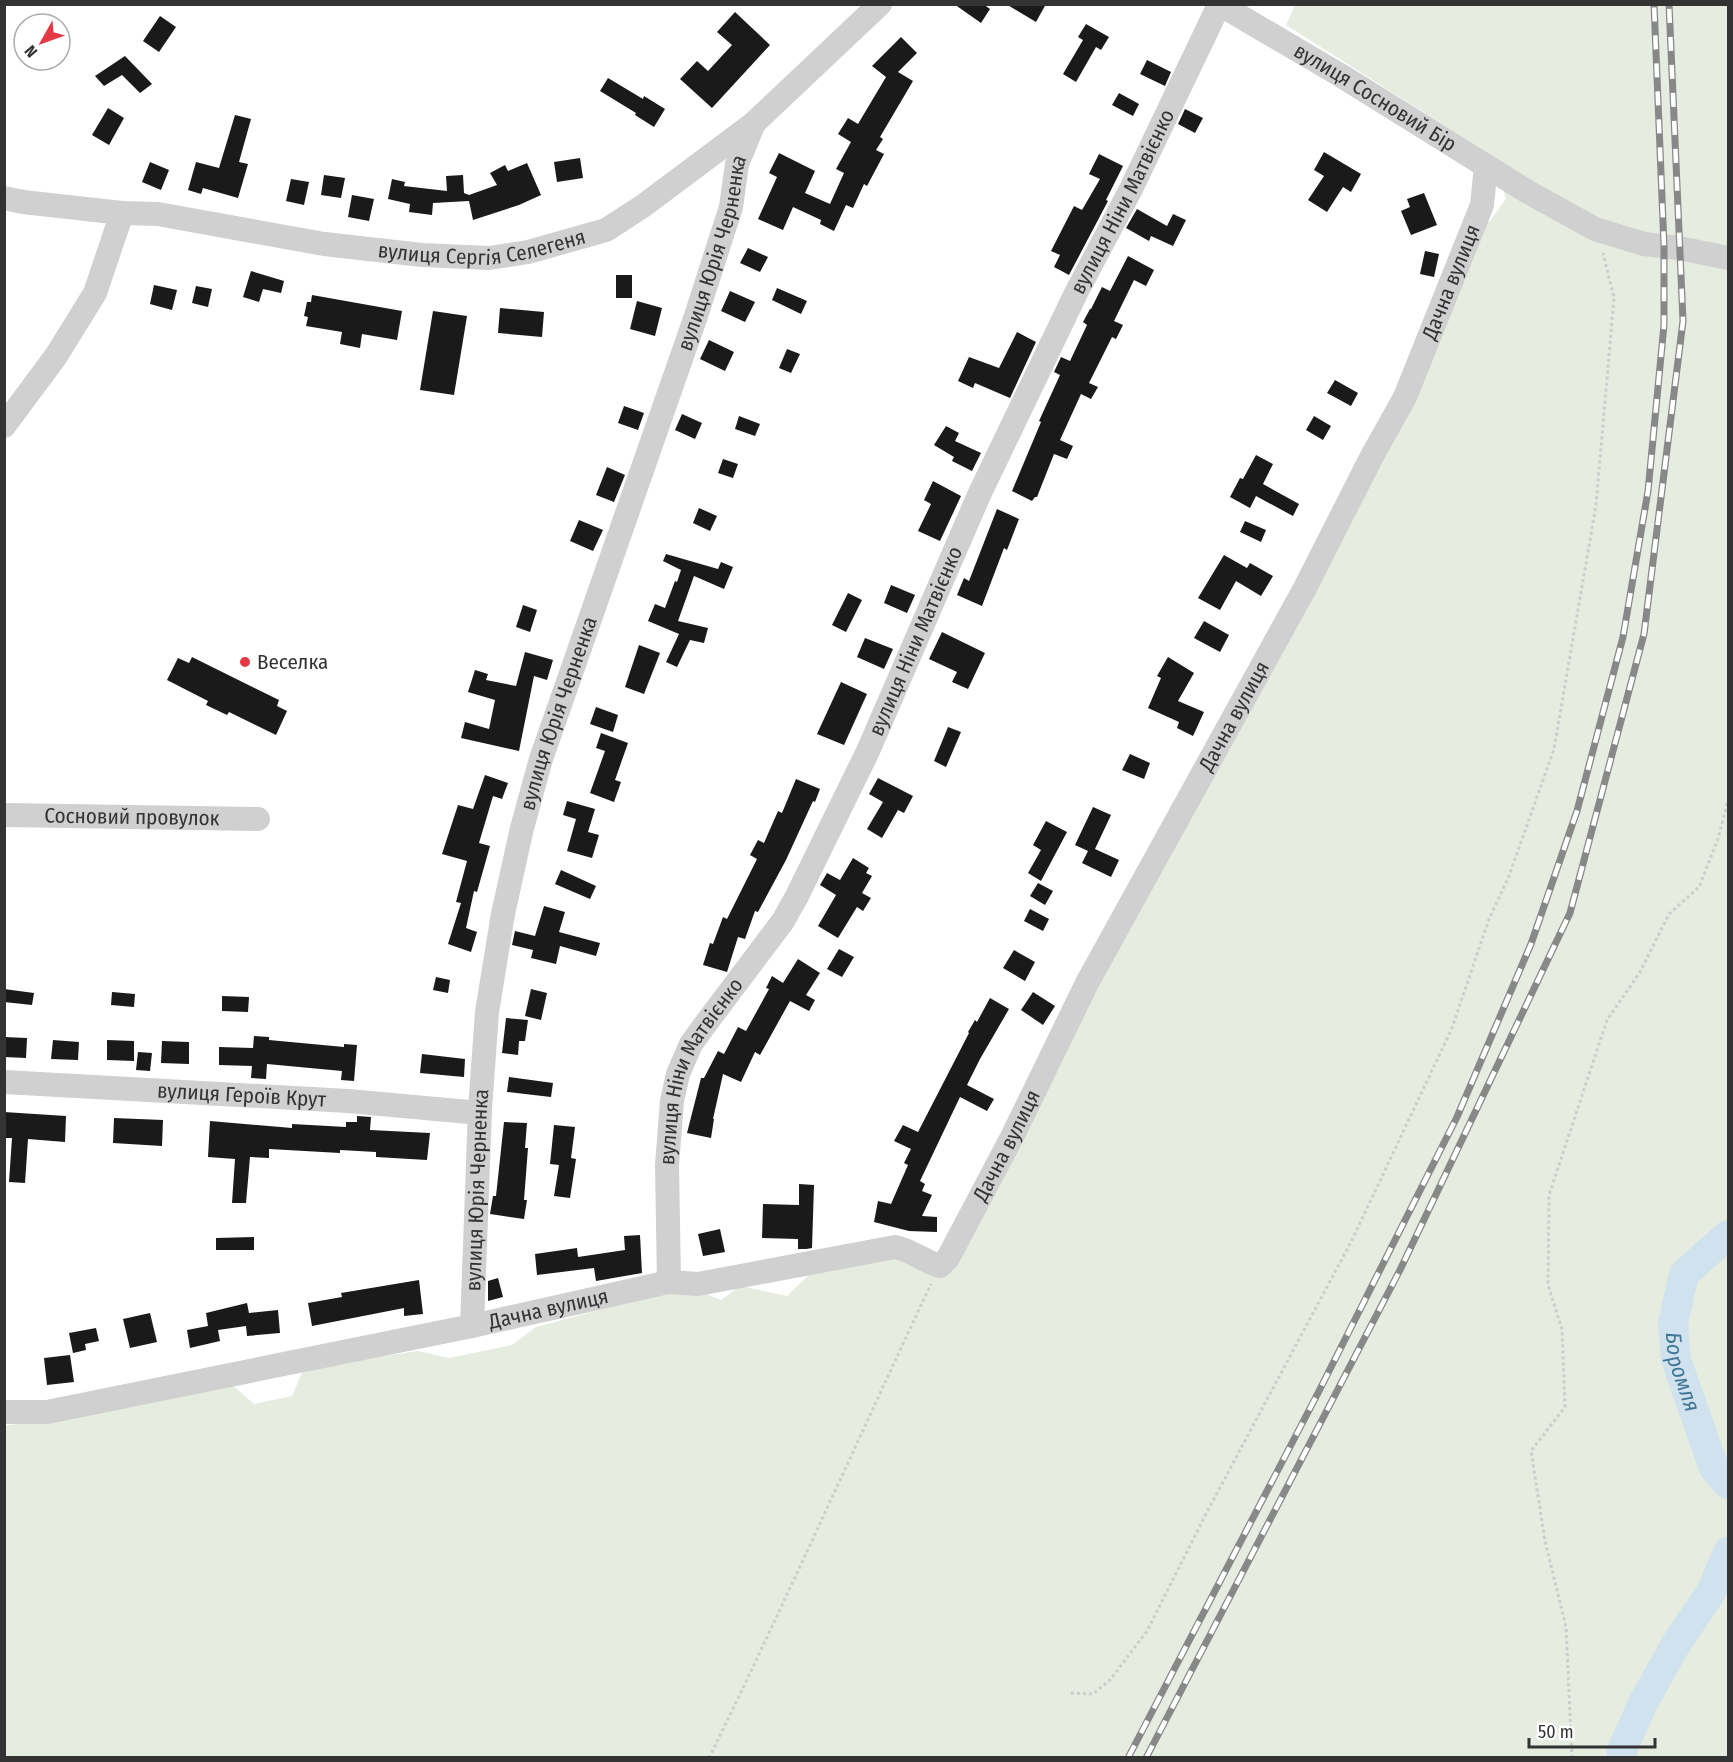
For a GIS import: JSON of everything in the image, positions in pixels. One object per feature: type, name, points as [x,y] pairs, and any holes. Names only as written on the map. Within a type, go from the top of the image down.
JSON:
[{"type":"street","name":"вулиця Сергія Селегеня","points":[[4,198],[122,213],[158,214],[335,245],[422,255],[489,258],[528,252],[606,230],[643,206],[754,123],[880,4]]},
{"type":"street","name":"вулиця Сосновий Бір","points":[[1219,5],[1340,75],[1528,192],[1595,229],[1644,244],[1679,248],[1728,258]]},
{"type":"street","name":"вулиця Ніни Матвієнко","points":[[669,1282],[667,1165],[672,1101],[678,1074],[691,1044],[783,921],[797,896],[868,751],[979,495],[1076,293],[1131,189],[1219,5]]},
{"type":"street","name":"вулиця Юрія Черненка","points":[[472,1326],[480,1113],[487,1012],[503,914],[522,828],[541,759],[696,316],[731,207],[737,164],[754,123]]},
{"type":"street","name":"Дачна вулиця","points":[[4,1412],[47,1412],[472,1326],[669,1282],[698,1284],[895,1247],[908,1249],[925,1261],[940,1266],[948,1258],[1013,1135],[1087,983],[1305,588],[1372,456],[1405,397],[1482,205],[1486,166]]},
{"type":"street","points":[[4,426],[56,356],[95,293],[122,213]]},
{"type":"street","name":"Сосновий провулок","points":[[4,815],[258,819]]},
{"type":"street","name":"вулиця Героїв Крут","points":[[4,1082],[348,1101],[480,1113]]},
{"type":"path","points":[[1071,1693],[1093,1694],[1110,1680],[1147,1631],[1207,1512],[1352,1240],[1452,1028],[1489,919],[1509,876],[1554,749],[1596,505],[1614,298],[1608,267],[1595,229]]},
{"type":"path","points":[[1572,1758],[1566,1627],[1545,1541],[1532,1452],[1565,1407],[1562,1329],[1548,1285],[1549,1195],[1607,1020],[1640,972],[1669,914],[1699,887],[1718,839],[1728,800]]},
{"type":"path","points":[[709,1758],[774,1625],[846,1463],[940,1266]]},
{"type":"shaded area","points":[[1295,5],[1728,5],[1728,1757],[5,1758],[5,1426],[129,1404],[228,1381],[254,1404],[292,1396],[304,1368],[418,1351],[449,1358],[512,1345],[536,1327],[603,1309],[694,1289],[721,1300],[740,1286],[787,1296],[816,1268],[901,1254],[950,1268],[1477,230],[1490,221],[1506,199],[1494,157],[1286,25]]},
{"type":"building","points":[[954,4],[983,4],[990,9],[981,23]]},
{"type":"building","points":[[1006,4],[1046,4],[1036,22]]},
{"type":"building","points":[[735,12],[770,45],[712,108],[680,79],[697,61],[708,71],[732,45],[717,32]]},
{"type":"building","points":[[160,16],[176,27],[159,52],[143,41]]},
{"type":"building","points":[[1086,24],[1109,37],[1101,50],[1096,47],[1076,82],[1063,74],[1083,40],[1078,37]]},
{"type":"building","points":[[901,37],[917,53],[898,72],[913,81],[880,137],[883,139],[876,150],[884,154],[867,186],[864,184],[853,208],[846,205],[834,231],[820,224],[821,220],[793,207],[783,230],[758,219],[777,177],[769,173],[779,153],[815,171],[805,193],[830,204],[844,173],[836,169],[851,142],[838,134],[848,118],[858,124],[886,77],[872,66]]},
{"type":"building","points":[[125,56],[152,84],[140,93],[122,75],[104,86],[95,76]]},
{"type":"building","points":[[1147,60],[1171,72],[1165,86],[1140,74]]},
{"type":"building","points":[[608,78],[665,109],[654,127],[600,91]]},
{"type":"building","points":[[1119,93],[1139,104],[1133,116],[1112,105]]},
{"type":"building","points":[[108,108],[124,118],[109,145],[92,135]]},
{"type":"building","points":[[1185,109],[1203,118],[1195,133],[1178,124]]},
{"type":"building","points":[[235,115],[251,119],[239,162],[248,164],[238,198],[203,188],[201,194],[188,190],[196,162],[219,168]]},
{"type":"building","points":[[1324,152],[1361,174],[1351,192],[1343,187],[1327,212],[1308,200],[1324,176],[1314,170]]},
{"type":"building","points":[[1099,154],[1123,166],[1106,200],[1108,201],[1069,275],[1054,267],[1060,255],[1051,251],[1074,206],[1082,210],[1100,179],[1089,174]]},
{"type":"building","points":[[580,158],[583,178],[557,182],[554,162]]},
{"type":"building","points":[[150,162],[169,170],[161,190],[142,182]]},
{"type":"building","points":[[527,163],[541,195],[473,220],[469,201],[433,203],[432,215],[409,212],[410,204],[388,199],[392,179],[405,182],[404,186],[447,191],[446,176],[463,175],[464,193],[469,195],[497,185],[490,173],[505,165],[508,171]]},
{"type":"building","points":[[324,175],[345,178],[341,198],[321,195]]},
{"type":"building","points":[[291,179],[309,182],[304,205],[286,201]]},
{"type":"building","points":[[1424,193],[1437,225],[1411,235],[1401,211],[1410,207],[1407,199]]},
{"type":"building","points":[[352,195],[374,199],[369,221],[348,217]]},
{"type":"building","points":[[1137,209],[1167,226],[1173,214],[1186,220],[1173,246],[1151,236],[1149,241],[1126,228]]},
{"type":"building","points":[[748,248],[768,257],[760,272],[740,263]]},
{"type":"building","points":[[1425,251],[1439,254],[1434,277],[1420,274]]},
{"type":"building","points":[[1128,256],[1154,270],[1146,286],[1134,280],[1114,321],[1123,325],[1116,339],[1112,337],[1089,383],[1098,387],[1091,399],[1081,394],[1060,440],[1073,446],[1067,459],[1054,454],[1037,497],[1032,501],[1012,491],[1041,422],[1039,421],[1060,375],[1054,372],[1061,357],[1070,361],[1087,325],[1083,322],[1102,287],[1110,291]]},
{"type":"building","points":[[251,271],[284,281],[281,293],[263,289],[259,302],[243,297]]},
{"type":"building","points":[[616,275],[632,275],[632,298],[616,298]]},
{"type":"building","points":[[154,285],[177,290],[172,310],[150,304]]},
{"type":"building","points":[[196,286],[212,289],[208,307],[192,303]]},
{"type":"building","points":[[777,288],[807,301],[801,314],[772,300]]},
{"type":"building","points":[[730,291],[755,302],[745,322],[721,311]]},
{"type":"building","points":[[312,295],[402,311],[397,340],[362,334],[360,348],[340,344],[342,332],[306,326],[308,317],[304,316],[307,302],[311,302]]},
{"type":"building","points":[[637,301],[662,308],[655,336],[630,329]]},
{"type":"building","points":[[500,308],[544,312],[542,337],[498,333]]},
{"type":"building","points":[[433,311],[467,316],[454,395],[420,390]]},
{"type":"building","points":[[1017,332],[1036,342],[1010,398],[975,383],[973,388],[958,381],[969,357],[999,368]]},
{"type":"building","points":[[709,340],[734,352],[725,371],[700,359]]},
{"type":"building","points":[[787,349],[800,354],[791,373],[779,368]]},
{"type":"building","points":[[1335,380],[1358,393],[1351,406],[1327,393]]},
{"type":"building","points":[[624,406],[644,413],[638,430],[618,423]]},
{"type":"building","points":[[682,414],[702,423],[695,439],[675,430]]},
{"type":"building","points":[[739,416],[760,424],[755,436],[735,429]]},
{"type":"building","points":[[1314,416],[1331,426],[1323,440],[1306,430]]},
{"type":"building","points":[[946,426],[959,433],[955,441],[981,453],[972,471],[952,461],[954,457],[934,445]]},
{"type":"building","points":[[1256,455],[1273,464],[1263,484],[1299,504],[1293,516],[1256,496],[1250,508],[1230,497]]},
{"type":"building","points":[[723,459],[738,464],[733,478],[718,473]]},
{"type":"building","points":[[607,467],[625,475],[614,502],[596,495]]},
{"type":"building","points":[[933,481],[961,496],[940,541],[918,531],[931,504],[924,500]]},
{"type":"building","points":[[699,508],[717,516],[710,531],[693,523]]},
{"type":"building","points":[[997,509],[1019,519],[1007,550],[1004,548],[982,606],[957,595],[964,578],[969,581]]},
{"type":"building","points":[[579,520],[603,530],[593,551],[570,541]]},
{"type":"building","points":[[1245,521],[1266,530],[1261,542],[1240,532]]},
{"type":"building","points":[[666,554],[718,569],[721,562],[733,567],[724,589],[694,576],[678,621],[708,628],[704,643],[690,640],[677,667],[666,662],[679,634],[648,621],[655,604],[665,608],[681,570],[663,561]]},
{"type":"building","points":[[1224,555],[1247,568],[1250,563],[1273,576],[1261,596],[1236,581],[1220,610],[1198,598]]},
{"type":"building","points":[[891,585],[915,595],[907,613],[884,603]]},
{"type":"building","points":[[848,593],[862,600],[846,632],[832,625]]},
{"type":"building","points":[[523,605],[537,610],[530,632],[516,627]]},
{"type":"building","points":[[1204,621],[1229,635],[1220,652],[1194,638]]},
{"type":"building","points":[[942,632],[985,653],[968,689],[952,682],[957,672],[929,659]]},
{"type":"building","points":[[865,638],[893,649],[884,669],[857,657]]},
{"type":"building","points":[[639,645],[660,653],[644,694],[625,687]]},
{"type":"building","points":[[525,652],[553,660],[547,680],[534,676],[519,751],[461,738],[465,722],[489,729],[495,700],[468,692],[475,670],[488,674],[486,680],[516,686]]},
{"type":"building","points":[[192,657],[279,700],[277,706],[287,711],[276,735],[229,712],[227,715],[206,705],[208,701],[167,680],[178,658],[189,663]]},
{"type":"building","points":[[1168,657],[1194,673],[1178,701],[1204,712],[1193,736],[1177,728],[1179,722],[1148,708],[1161,678],[1157,676]]},
{"type":"building","points":[[841,682],[867,694],[844,745],[817,734]]},
{"type":"building","points":[[596,707],[618,715],[613,732],[590,724]]},
{"type":"building","points":[[948,727],[961,732],[946,767],[934,761]]},
{"type":"building","points":[[601,733],[628,743],[615,780],[621,782],[614,802],[590,793],[605,751],[596,748]]},
{"type":"building","points":[[1130,754],[1150,763],[1144,779],[1122,770]]},
{"type":"building","points":[[485,775],[508,783],[502,799],[493,796],[479,843],[490,846],[477,892],[474,891],[466,928],[477,932],[471,952],[448,944],[461,903],[456,902],[467,861],[442,854],[458,805],[473,809]]},
{"type":"building","points":[[878,778],[913,796],[904,813],[898,810],[882,838],[867,829],[883,802],[869,794]]},
{"type":"building","points":[[796,779],[820,789],[786,860],[758,912],[755,911],[745,939],[738,937],[727,972],[703,965],[710,943],[713,944],[723,917],[727,919],[757,859],[750,855],[758,840],[764,843],[778,811],[782,813]]},
{"type":"building","points":[[567,801],[595,809],[588,832],[599,835],[592,858],[567,851],[576,819],[563,815]]},
{"type":"building","points":[[1093,807],[1111,815],[1095,849],[1119,860],[1111,877],[1082,863],[1088,851],[1075,845]]},
{"type":"building","points":[[1046,821],[1067,832],[1041,881],[1028,873],[1041,850],[1033,845]]},
{"type":"building","points":[[853,858],[869,868],[866,873],[872,876],[862,893],[871,898],[863,911],[857,907],[838,938],[818,926],[836,895],[820,885],[827,873],[840,880]]},
{"type":"building","points":[[561,870],[596,886],[590,899],[555,884]]},
{"type":"building","points":[[1038,883],[1053,891],[1045,905],[1030,896]]},
{"type":"building","points":[[544,906],[565,912],[559,932],[600,943],[596,956],[560,946],[556,964],[531,958],[533,950],[512,945],[515,931],[535,936]]},
{"type":"building","points":[[1030,909],[1049,919],[1043,931],[1024,921]]},
{"type":"building","points":[[839,949],[854,957],[842,977],[827,969]]},
{"type":"building","points":[[1014,950],[1035,962],[1025,981],[1003,968]]},
{"type":"building","points":[[798,959],[820,973],[806,995],[815,1000],[809,1011],[790,1001],[760,1055],[755,1052],[741,1082],[723,1074],[711,1138],[687,1133],[701,1078],[704,1078],[718,1051],[724,1054],[738,1027],[746,1031],[769,989],[766,988],[772,976],[783,983]]},
{"type":"building","points":[[436,977],[450,980],[448,993],[433,990]]},
{"type":"building","points":[[4,989],[34,993],[32,1005],[4,1002]]},
{"type":"building","points":[[531,989],[547,993],[541,1020],[525,1016]]},
{"type":"building","points":[[112,992],[135,994],[134,1007],[111,1005]]},
{"type":"building","points":[[1033,992],[1055,1006],[1043,1025],[1021,1010]]},
{"type":"building","points":[[222,996],[249,997],[248,1012],[222,1011]]},
{"type":"building","points":[[990,998],[1009,1009],[967,1085],[994,1099],[987,1111],[960,1097],[920,1181],[925,1184],[922,1191],[932,1195],[922,1216],[937,1217],[937,1232],[909,1231],[874,1222],[878,1201],[891,1204],[908,1165],[904,1163],[911,1149],[894,1141],[903,1125],[918,1132],[968,1032],[975,1020],[977,1022]]},
{"type":"building","points":[[506,1018],[528,1020],[525,1041],[519,1041],[518,1055],[502,1053]]},
{"type":"building","points":[[254,1036],[269,1037],[269,1040],[344,1047],[344,1044],[357,1045],[354,1081],[341,1080],[342,1071],[267,1064],[266,1079],[251,1078],[252,1066],[219,1065],[219,1047],[253,1048]]},
{"type":"building","points":[[4,1037],[27,1038],[26,1058],[4,1057]]},
{"type":"building","points":[[53,1040],[79,1042],[78,1060],[51,1059]]},
{"type":"building","points":[[107,1040],[134,1041],[134,1061],[107,1060]]},
{"type":"building","points":[[162,1041],[189,1042],[189,1064],[161,1063]]},
{"type":"building","points":[[138,1052],[152,1053],[150,1071],[136,1070]]},
{"type":"building","points":[[422,1054],[465,1059],[464,1077],[420,1073]]},
{"type":"building","points":[[509,1077],[553,1083],[551,1097],[507,1092]]},
{"type":"building","points":[[4,1112],[66,1116],[65,1142],[28,1139],[25,1183],[9,1182],[12,1138],[4,1138]]},
{"type":"building","points":[[357,1116],[371,1117],[370,1130],[430,1133],[427,1160],[376,1157],[376,1152],[340,1150],[340,1153],[269,1149],[269,1158],[250,1157],[246,1203],[232,1203],[235,1159],[208,1157],[210,1121],[292,1128],[292,1124],[346,1127],[346,1122],[357,1122]]},
{"type":"building","points":[[114,1118],[163,1120],[162,1146],[113,1143]]},
{"type":"building","points":[[504,1122],[527,1123],[525,1148],[528,1148],[524,1200],[527,1200],[524,1219],[490,1214],[493,1196],[496,1196]]},
{"type":"building","points":[[554,1125],[575,1127],[571,1158],[576,1159],[570,1198],[554,1196],[559,1165],[550,1164]]},
{"type":"building","points":[[799,1184],[814,1185],[812,1248],[798,1249],[798,1239],[762,1238],[763,1204],[799,1205]]},
{"type":"building","points":[[720,1229],[725,1252],[703,1256],[698,1234]]},
{"type":"building","points":[[640,1235],[642,1273],[596,1281],[594,1268],[537,1275],[535,1254],[577,1248],[578,1257],[625,1250],[624,1236]]},
{"type":"building","points":[[254,1237],[254,1250],[216,1250],[216,1238]]},
{"type":"building","points":[[498,1278],[503,1297],[488,1301],[488,1281]]},
{"type":"building","points":[[419,1280],[423,1314],[404,1316],[404,1308],[312,1326],[308,1303],[342,1297],[341,1293]]},
{"type":"building","points":[[247,1303],[249,1313],[278,1310],[280,1333],[247,1336],[246,1326],[218,1330],[220,1341],[190,1348],[187,1330],[208,1326],[206,1313]]},
{"type":"building","points":[[150,1313],[157,1342],[130,1348],[123,1319]]},
{"type":"building","points":[[96,1328],[99,1341],[85,1344],[86,1350],[73,1353],[69,1333]]},
{"type":"building","points":[[70,1355],[74,1382],[47,1385],[44,1358]]},
{"type":"waterway","name":"Боромля","points":[[1728,1235],[1684,1274],[1673,1323],[1676,1360],[1714,1468],[1728,1484]]},
{"type":"waterway","name":"Боромля","points":[[1622,1758],[1622,1750],[1643,1703],[1676,1644],[1711,1592],[1728,1552]]},
{"type":"railway","points":[[1128,1758],[1318,1393],[1457,1117],[1531,944],[1577,811],[1623,637],[1648,491],[1664,325],[1664,246],[1654,4]]},
{"type":"railway","points":[[1146,1758],[1400,1270],[1570,913],[1644,634],[1683,321],[1669,4]]},
{"type":"place","name":"Веселка","points":[[245,662]]}]
